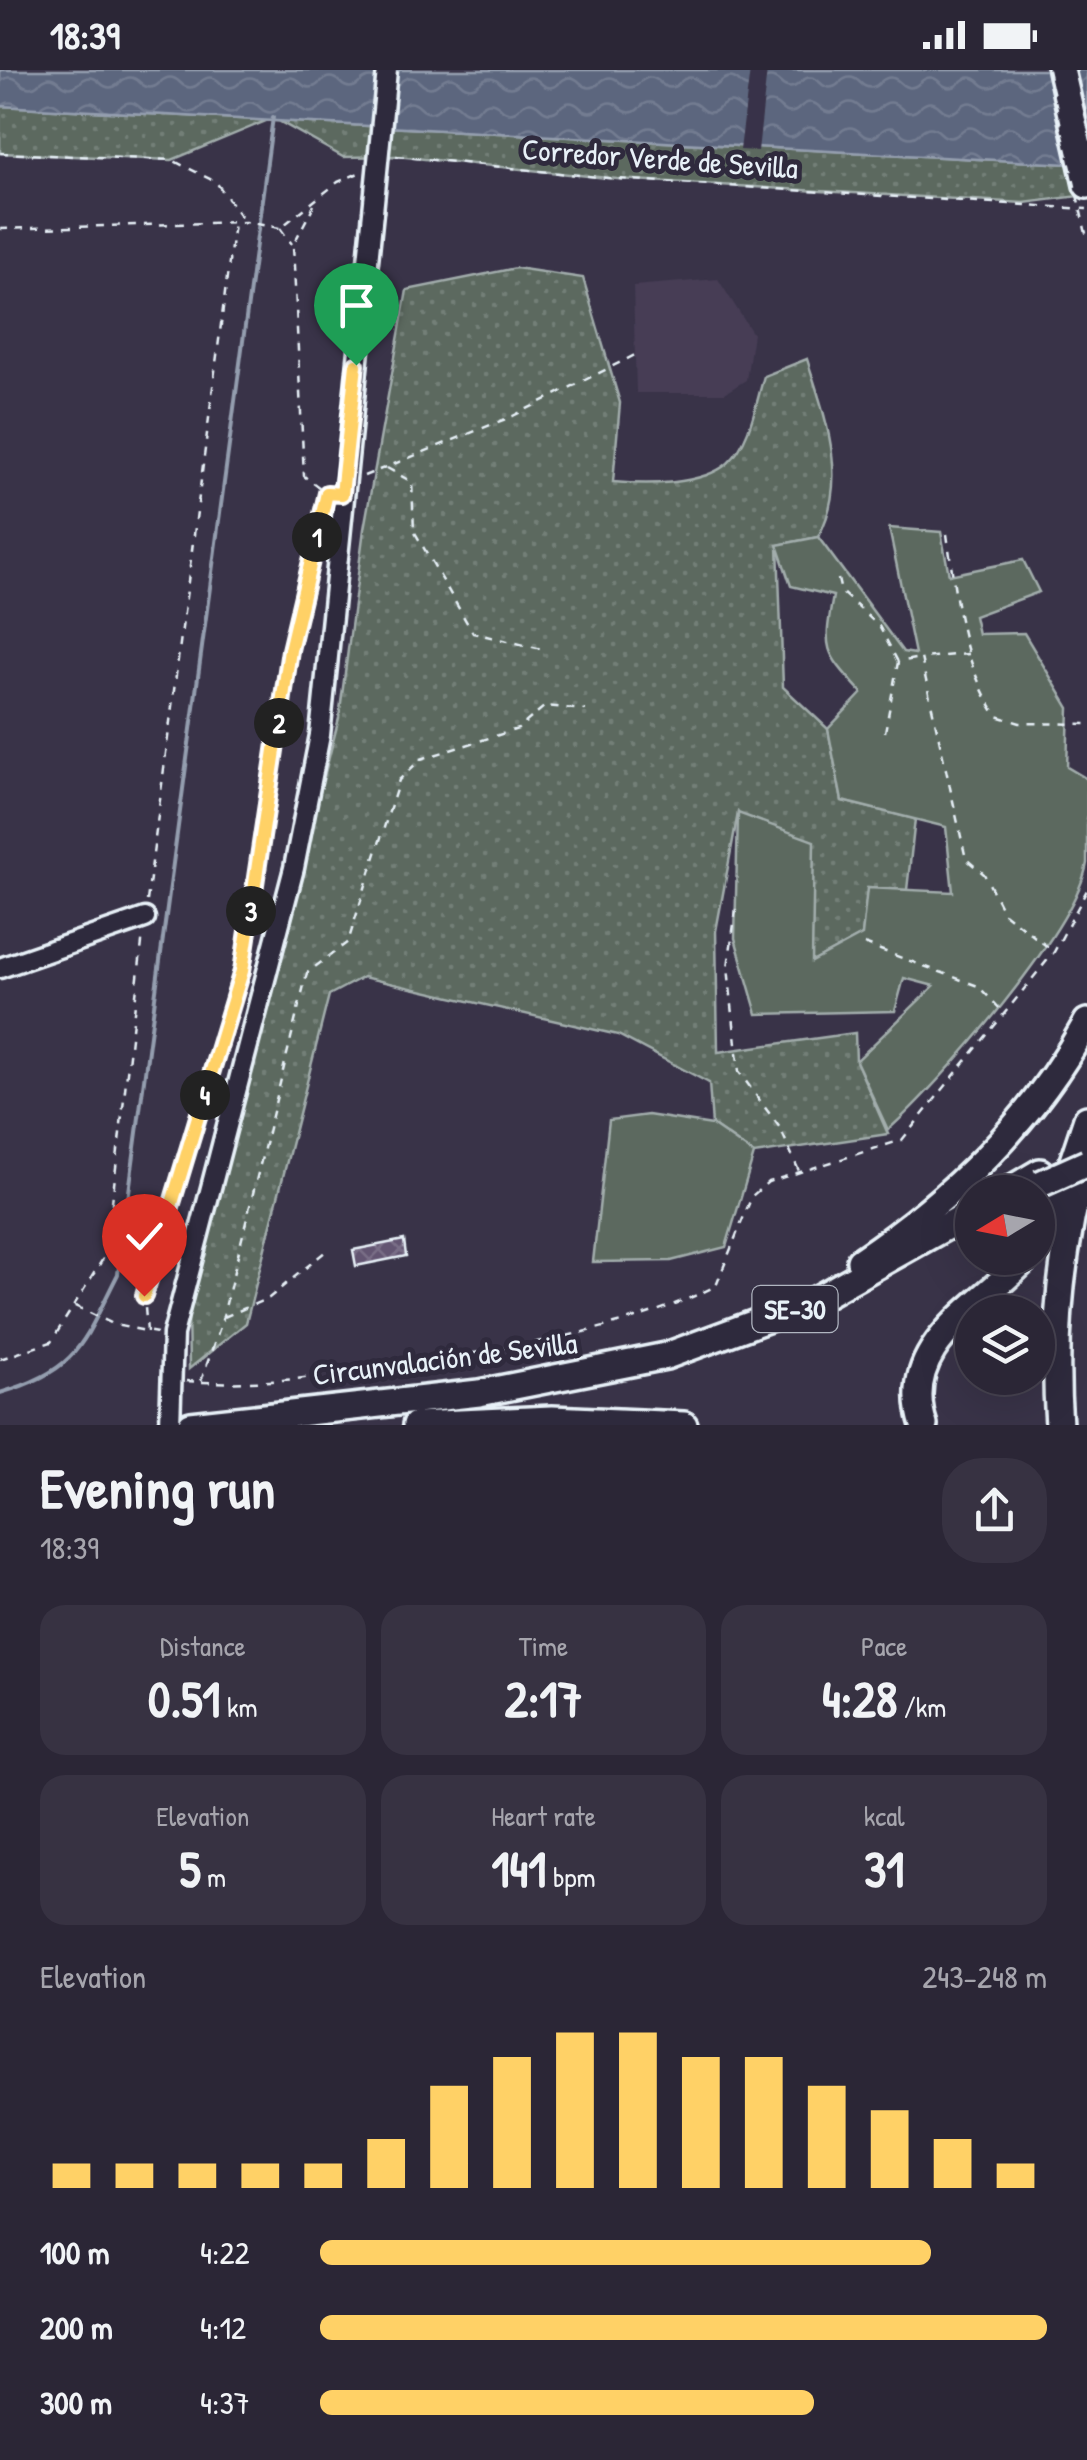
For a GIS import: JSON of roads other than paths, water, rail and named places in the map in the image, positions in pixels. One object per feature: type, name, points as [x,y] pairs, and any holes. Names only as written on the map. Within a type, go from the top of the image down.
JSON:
[{"type":"highway","points":[[1061,70],[1087,185]]},
{"type":"highway","points":[[604,1371],[776,1306],[849,1268],[914,1225],[962,1184],[1025,1115],[1087,1022]]},
{"type":"highway","points":[[1055,1212],[1087,1119]]},
{"type":"highway","points":[[1048,1175],[1087,1152]]},
{"type":"highway","points":[[1059,1425],[1056,1372],[1061,1278],[1087,1152]]},
{"type":"highway","points":[[1055,1175],[1087,1163]]},
{"type":"highway","points":[[1071,1425],[1068,1304],[1087,1186]]},
{"type":"highway","name":"Circunvalación de Sevilla","points":[[199,1424],[479,1393],[604,1371],[716,1341],[810,1303],[955,1222]]},
{"type":"highway","points":[[479,1393],[572,1388],[712,1354],[865,1288],[955,1234]]},
{"type":"highway","points":[[924,1425],[918,1388],[927,1358],[944,1332],[1007,1275]]},
{"type":"highway","points":[[552,1418],[597,1425]]},
{"type":"highway","name":"Circunvalación de Sevilla","points":[[416,1425],[552,1418],[684,1425]]},
{"type":"street","points":[[170,1425],[174,1380],[170,1334],[294,868],[320,735],[338,490],[387,70]]},
{"type":"street","points":[[0,968],[145,918]]},
{"type":"water","points":[[0,70],[1087,70],[1087,165],[0,106]]},
{"type":"waterway","points":[[0,1393],[47,1374],[76,1350],[118,1274],[273,117]]}]
